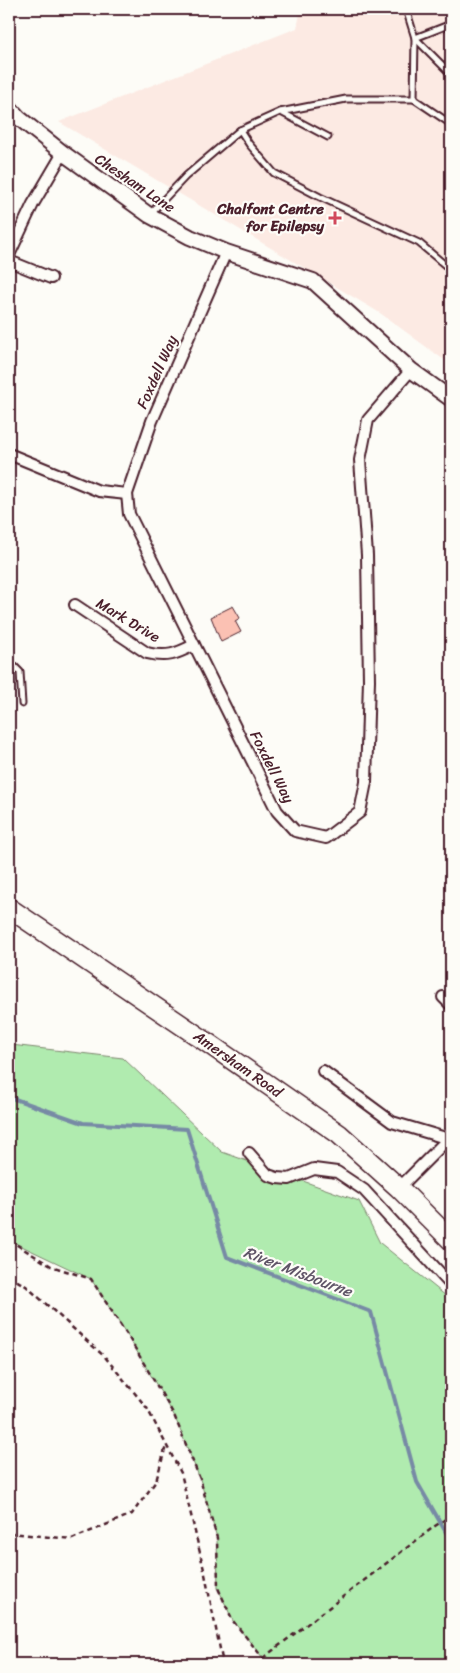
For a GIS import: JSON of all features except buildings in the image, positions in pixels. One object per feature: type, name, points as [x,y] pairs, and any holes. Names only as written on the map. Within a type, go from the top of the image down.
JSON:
[{"type":"highway","name":"Amersham Road","points":[[9,908],[339,1134],[400,1188],[451,1240]]},
{"type":"street","name":"Chesham Lane","points":[[9,107],[19,118],[63,153],[149,215],[226,252],[312,281],[411,370],[451,400]]},
{"type":"street","points":[[9,255],[32,204],[63,153]]},
{"type":"street","name":"Foxdell Way","points":[[226,252],[152,421],[127,494],[129,514],[278,811],[295,831],[326,838],[360,812],[366,782],[369,680],[367,555],[360,460],[368,420],[411,370]]},
{"type":"street","points":[[9,261],[50,278]]},
{"type":"street","points":[[9,454],[99,491],[127,494]]},
{"type":"street","name":"Mark Drive","points":[[75,605],[148,653],[157,656],[174,655],[194,645]]},
{"type":"street","points":[[443,997],[451,1005]]},
{"type":"street","points":[[323,1071],[392,1122],[450,1138],[400,1188]]},
{"type":"street","points":[[249,1153],[268,1175],[277,1178],[289,1179],[314,1169],[337,1172],[364,1190],[451,1284]]},
{"type":"lane","points":[[406,9],[415,38],[414,100]]},
{"type":"lane","points":[[415,38],[451,24]]},
{"type":"lane","points":[[415,38],[451,74]]},
{"type":"lane","points":[[149,215],[186,176],[240,130],[280,112],[346,99],[414,100],[451,124]]},
{"type":"lane","points":[[280,112],[328,137]]},
{"type":"lane","points":[[240,130],[249,144],[274,173],[418,243],[451,270]]},
{"type":"lane","points":[[9,661],[20,672],[22,704]]},
{"type":"path","points":[[9,1240],[51,1266],[91,1279],[128,1338],[174,1415],[200,1479],[217,1538],[218,1588],[233,1621],[263,1658],[265,1664]]},
{"type":"path","points":[[9,1276],[26,1286],[105,1357],[147,1408],[182,1473],[223,1664]]},
{"type":"path","points":[[9,1533],[72,1539],[132,1514],[156,1480],[166,1445]]},
{"type":"path","points":[[263,1658],[435,1526],[447,1518],[451,1520]]},
{"type":"shaded area","name":"Chalfont Centre for Epilepsy","points":[[301,9],[451,9],[451,365],[380,313],[59,122],[297,28]]},
{"type":"green space","points":[[9,1043],[11,1045],[123,1058],[222,1152],[359,1201],[380,1243],[451,1300],[451,1664],[265,1664],[263,1658],[233,1621],[218,1588],[217,1538],[200,1479],[174,1415],[129,1338],[91,1279],[9,1240]]},
{"type":"waterway","name":"River Misbourne","points":[[9,1097],[83,1123],[187,1129],[227,1257],[371,1312],[417,1482],[451,1541]]},
{"type":"waterway","name":"River Misbourne","points":[[451,1612],[448,1613],[451,1615]]},
{"type":"waterway","name":"River Misbourne","points":[[446,1664],[451,1658]]},
{"type":"place","name":"Chalfont Centre for Epilepsy","points":[[335,218]]}]
